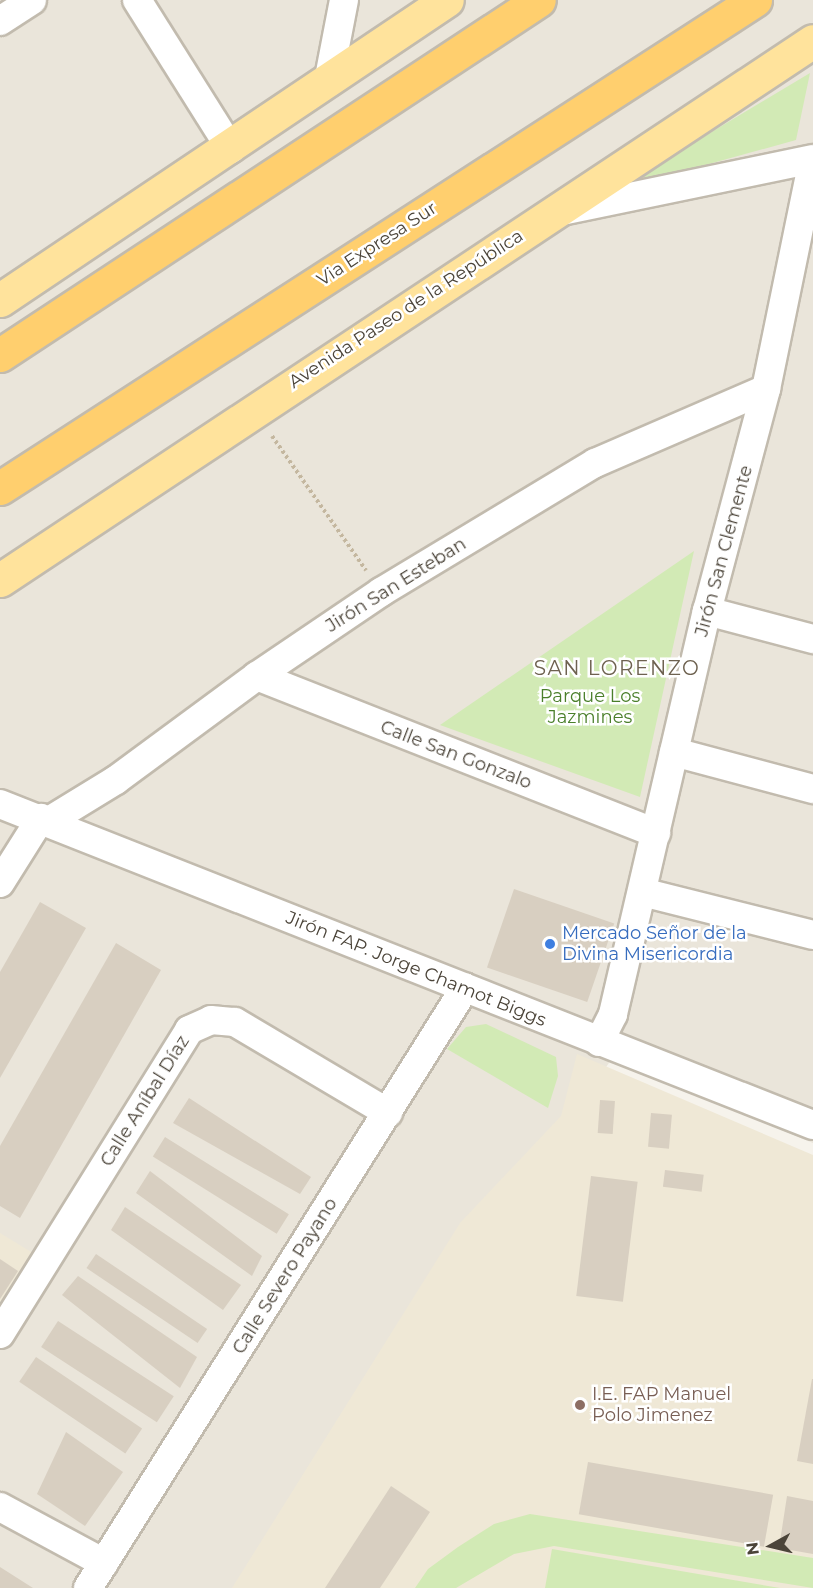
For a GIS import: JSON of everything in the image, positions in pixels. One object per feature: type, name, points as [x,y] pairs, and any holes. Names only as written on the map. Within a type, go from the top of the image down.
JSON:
[{"type":"highway","points":[[0,356],[540,0]]},
{"type":"highway","name":"Via Expresa Sur","points":[[0,488],[755,0]]},
{"type":"main road","points":[[0,300],[231,148],[447,0]]},
{"type":"main road","name":"Avenida Paseo de la República","points":[[0,580],[253,409],[813,41]]},
{"type":"street","points":[[0,21],[32,0]]},
{"type":"street","points":[[137,0],[231,148]]},
{"type":"street","points":[[328,82],[344,0]]},
{"type":"street","points":[[556,212],[813,160]]},
{"type":"street","name":"Jirón San Clemente","points":[[599,1042],[613,1014],[707,611],[766,389],[813,160]]},
{"type":"street","name":"Jirón San Esteban","points":[[0,883],[22,810],[116,780],[257,675],[381,592],[595,464],[766,389]]},
{"type":"street","points":[[707,611],[813,639]]},
{"type":"street","name":"Calle San Gonzalo","points":[[257,675],[656,833]]},
{"type":"street","points":[[674,752],[813,789]]},
{"type":"street","name":"Jirón FAP. Jorge Chamot Biggs","points":[[22,810],[599,1042],[813,1125]]},
{"type":"street","points":[[642,892],[813,935]]},
{"type":"street","name":"Calle Severo Payano","points":[[104,1563],[465,988]]},
{"type":"street","name":"Calle Aníbal Díaz","points":[[0,1334],[189,1030],[210,1020],[235,1022],[388,1113]]},
{"type":"street","points":[[0,1507],[104,1563],[88,1588]]},
{"type":"path","points":[[253,409],[381,592]]},
{"type":"shaded area","points":[[0,0],[813,0],[813,1143],[611,1060],[242,1588],[0,1588]]},
{"type":"shaded area","name":"I.E. FAP Manuel Polo Jimenez","points":[[577,1054],[813,1155],[813,1588],[232,1588],[460,1223],[561,1116]]},
{"type":"shaded area","points":[[0,1233],[33,1253],[0,1304]]},
{"type":"green space","points":[[810,73],[796,140],[615,190]]},
{"type":"green space","name":"Parque Los Jazmines","points":[[694,551],[640,797],[440,725]]},
{"type":"green space","points":[[486,1024],[556,1057],[558,1076],[548,1108],[447,1049],[466,1027]]},
{"type":"green space","points":[[530,1514],[813,1558],[813,1588],[554,1546],[514,1554],[456,1588],[415,1588],[428,1569],[458,1547],[494,1524]]},
{"type":"green space","points":[[552,1549],[780,1588],[545,1588]]},
{"type":"building","name":"Mercado Señor de la Divina Misericordia","points":[[514,889],[614,924],[587,1002],[487,967]]},
{"type":"building","points":[[40,902],[86,928],[0,1078],[0,972]]},
{"type":"building","points":[[116,943],[161,970],[20,1218],[0,1206],[0,1146]]},
{"type":"building","points":[[189,1098],[311,1177],[300,1194],[173,1123]]},
{"type":"building","points":[[600,1100],[615,1101],[613,1134],[598,1133]]},
{"type":"building","points":[[651,1113],[672,1115],[669,1149],[648,1147]]},
{"type":"building","points":[[165,1137],[289,1214],[277,1234],[153,1157]]},
{"type":"building","points":[[665,1170],[704,1175],[702,1192],[663,1187]]},
{"type":"building","points":[[150,1171],[262,1256],[252,1276],[136,1193]]},
{"type":"building","points":[[591,1176],[638,1182],[623,1302],[576,1296]]},
{"type":"building","points":[[125,1207],[241,1285],[223,1310],[111,1230]]},
{"type":"building","points":[[96,1254],[207,1329],[198,1343],[86,1268]]},
{"type":"building","points":[[0,1259],[18,1271],[0,1299]]},
{"type":"building","points":[[78,1276],[197,1357],[180,1388],[62,1295]]},
{"type":"building","points":[[58,1321],[174,1396],[157,1422],[41,1347]]},
{"type":"building","points":[[36,1357],[142,1429],[125,1453],[19,1382]]},
{"type":"building","points":[[813,1379],[813,1464],[797,1461]]},
{"type":"building","points":[[66,1432],[123,1472],[85,1526],[37,1494]]},
{"type":"building","points":[[588,1462],[773,1495],[764,1547],[579,1514]]},
{"type":"building","points":[[391,1486],[430,1512],[380,1588],[325,1588]]},
{"type":"building","points":[[787,1496],[813,1501],[813,1554],[779,1548]]},
{"type":"building","points":[[0,1567],[33,1588],[0,1588]]},
{"type":"place","name":"Mercado Señor de la Divina Misericordia","points":[[550,944]]},
{"type":"place","name":"I.E. FAP Manuel Polo Jimenez","points":[[580,1405]]},
{"type":"district","name":"SAN LORENZO","points":[[617,668]]}]
